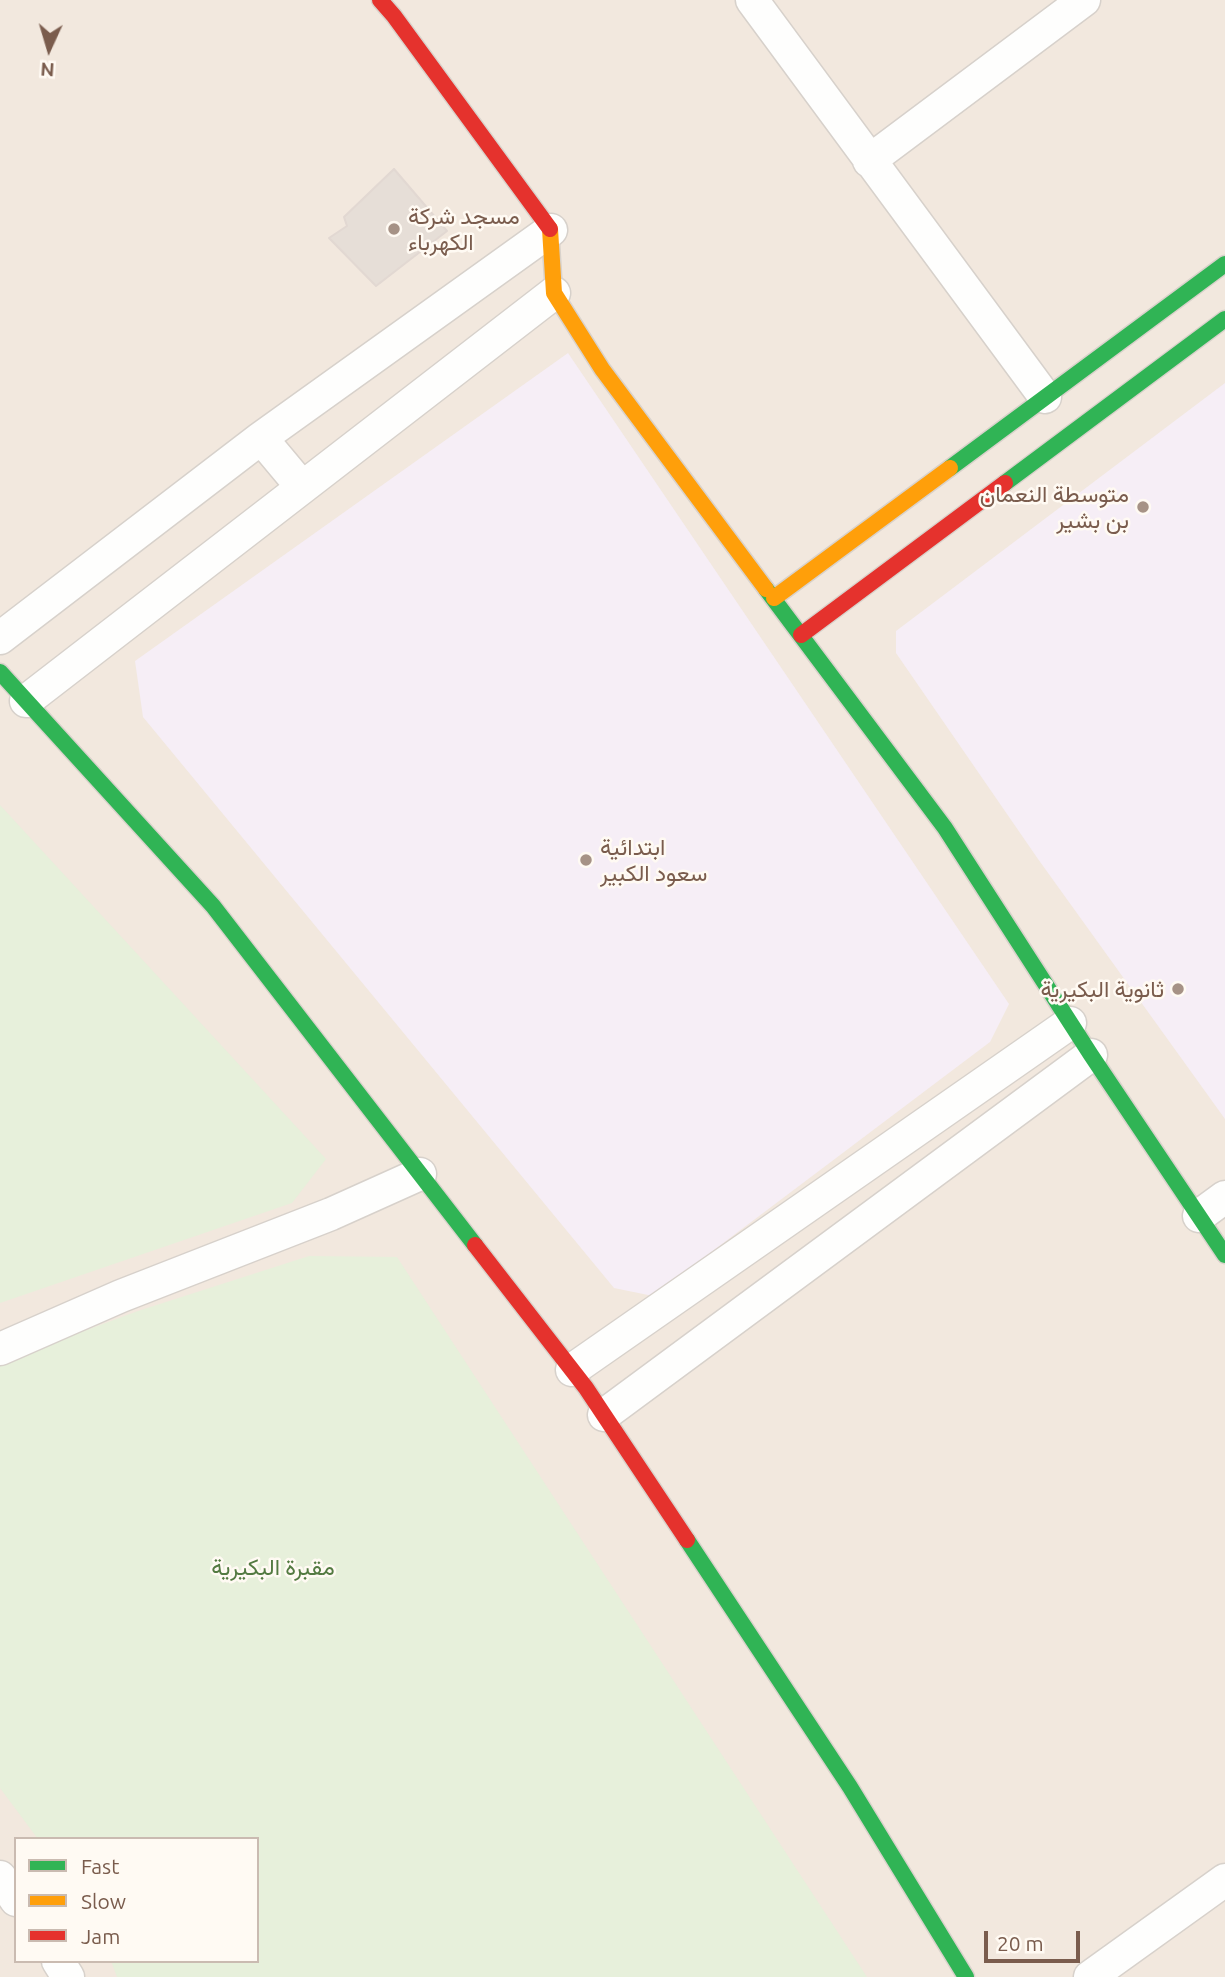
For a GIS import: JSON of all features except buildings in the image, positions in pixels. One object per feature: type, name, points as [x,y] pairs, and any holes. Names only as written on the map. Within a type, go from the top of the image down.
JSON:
[{"type":"street","points":[[752,0],[1045,397]]},
{"type":"street","points":[[869,161],[1084,0]]},
{"type":"street","points":[[396,5],[551,230],[554,293],[602,369],[945,828],[1070,1023],[1225,1255]]},
{"type":"street","points":[[0,638],[261,438],[551,230]]},
{"type":"street","points":[[774,598],[1225,264]]},
{"type":"street","points":[[26,701],[554,293]]},
{"type":"street","points":[[801,635],[1225,319]]},
{"type":"street","points":[[261,438],[302,488]]},
{"type":"street","points":[[0,672],[213,906],[572,1370],[850,1787],[966,1977]]},
{"type":"street","points":[[572,1370],[1070,1023]]},
{"type":"street","points":[[604,1415],[1091,1055]]},
{"type":"street","points":[[0,1349],[121,1296],[331,1213],[420,1174]]},
{"type":"street","points":[[1199,1216],[1225,1197]]},
{"type":"street","points":[[0,1877],[14,1897]]},
{"type":"street","points":[[1090,1977],[1225,1880]]},
{"type":"shaded area","points":[[0,0],[1225,0],[1225,1977],[0,1977]]},
{"type":"shaded area","name":"ابتدائية سعود الكبير","points":[[568,353],[1009,1004],[990,1042],[653,1296],[614,1288],[143,717],[135,661]]},
{"type":"shaded area","name":"متوسطة النعمان بن بشير","points":[[1225,383],[1225,1119],[1038,859],[896,653],[896,631]]},
{"type":"green space","points":[[0,805],[326,1159],[292,1203],[0,1303]]},
{"type":"green space","name":"مقبرة البكيرية","points":[[309,1256],[397,1257],[867,1977],[117,1977],[112,1963],[259,1963],[259,1837],[37,1837],[0,1788],[0,1362],[138,1311]]},
{"type":"traffic: fast","points":[[950,468],[1225,264]]},
{"type":"traffic: fast","points":[[1005,483],[1225,319]]},
{"type":"traffic: fast","points":[[766,589],[945,828],[1091,1055],[1225,1255]]},
{"type":"traffic: fast","points":[[0,672],[213,906],[475,1245]]},
{"type":"traffic: fast","points":[[687,1540],[850,1787],[966,1977]]},
{"type":"traffic: slow","points":[[550,229],[554,293],[602,369],[766,589]]},
{"type":"traffic: slow","points":[[774,598],[950,468]]},
{"type":"traffic: jam","points":[[380,0],[550,229]]},
{"type":"traffic: jam","points":[[801,635],[1005,483]]},
{"type":"traffic: jam","points":[[475,1245],[586,1388],[687,1540]]},
{"type":"place","name":"مسجد شركة الكهرباء","points":[[394,229]]},
{"type":"place","name":"متوسطة النعمان بن بشير","points":[[1143,507]]},
{"type":"place","name":"ابتدائية سعود الكبير","points":[[586,860]]},
{"type":"place","name":"ثانوية البكيرية","points":[[1178,989]]}]
